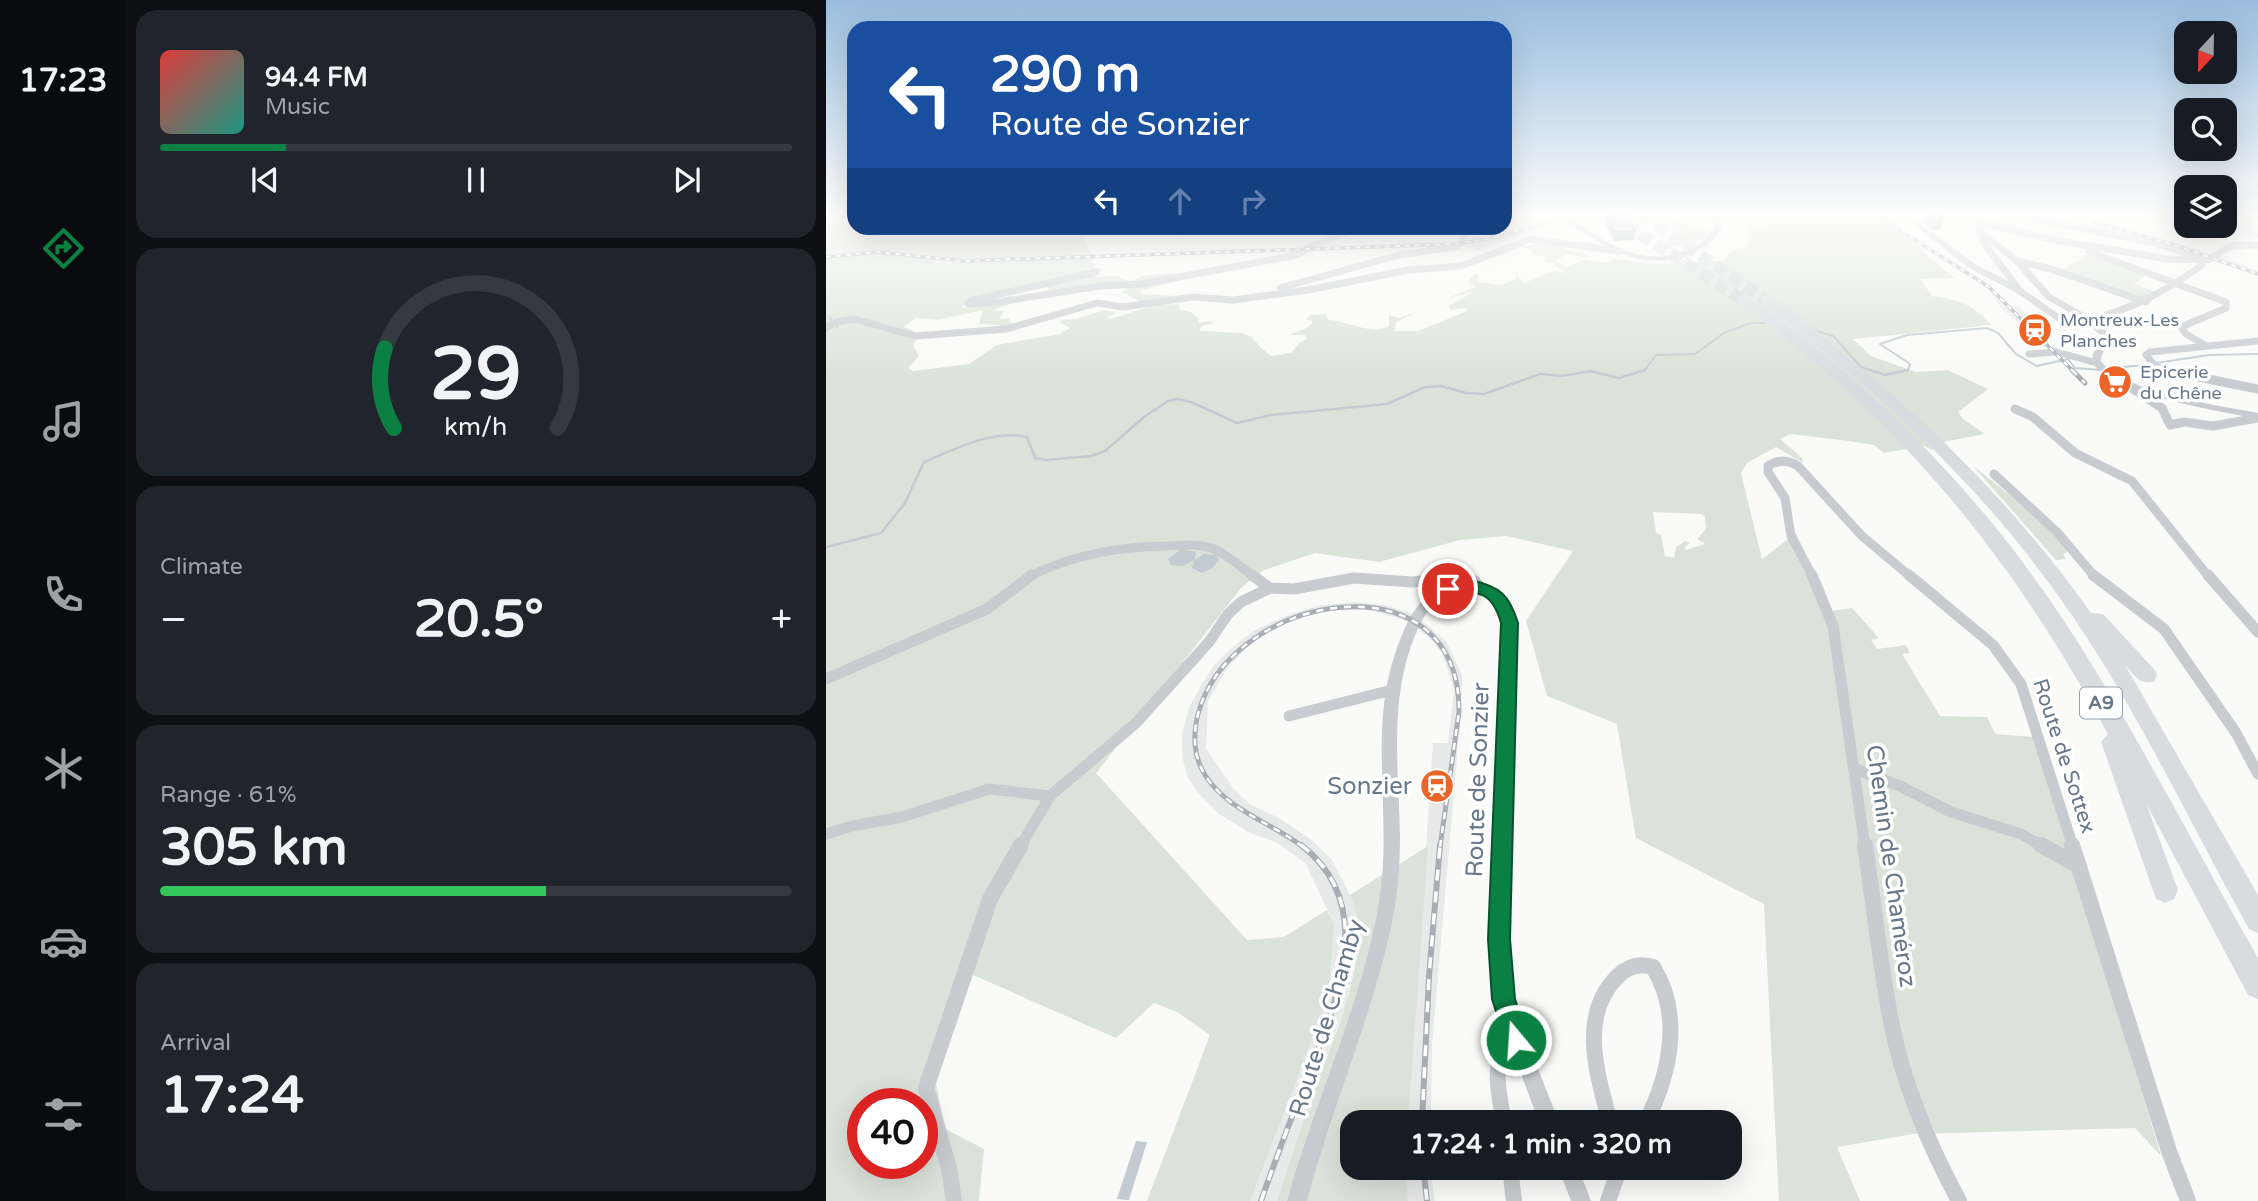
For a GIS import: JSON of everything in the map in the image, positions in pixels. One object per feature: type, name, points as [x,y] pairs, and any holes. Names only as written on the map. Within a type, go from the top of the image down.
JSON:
[{"type":"highway","name":"A9","points":[[1742,299],[1828,364],[1911,442],[1968,506],[2004,552],[2044,609],[2091,685],[2258,985]]},
{"type":"highway","name":"A9","points":[[1765,299],[1853,366],[1952,457],[2032,547],[2071,599],[2117,669],[2258,919]]},
{"type":"highway","points":[[2032,547],[2147,675]]},
{"type":"highway","points":[[2091,685],[2165,890]]},
{"type":"street","points":[[1096,272],[974,300],[968,304],[999,302],[1100,286],[1141,284],[1211,271]]},
{"type":"street","points":[[1262,295],[1344,271]]},
{"type":"street","points":[[826,328],[836,322],[854,319],[906,334],[927,336],[1011,329],[1050,314],[1097,303],[1124,307],[1184,297],[1224,301],[1308,290],[1403,271]]},
{"type":"street","points":[[1982,271],[2020,291],[2066,322],[2082,323],[2127,311],[2146,302],[2193,271]]},
{"type":"street","points":[[2007,271],[2020,291]]},
{"type":"street","points":[[2026,271],[2049,297],[2087,320],[2106,336],[2097,353],[2097,363]]},
{"type":"street","points":[[2057,271],[2146,302]]},
{"type":"street","points":[[2145,271],[2219,298],[2227,304],[2226,308],[2181,327],[2186,334],[2206,345]]},
{"type":"street","points":[[2258,341],[2248,344],[2206,345],[2150,352],[2146,355],[2152,363],[2170,372],[2258,389]]},
{"type":"street","points":[[2029,354],[2057,352],[2097,363],[2105,373],[2184,422]]},
{"type":"street","points":[[2124,383],[2258,417]]},
{"type":"street","points":[[2162,408],[2170,425],[2184,422],[2213,426],[2258,417]]},
{"type":"street","points":[[2015,409],[2041,423],[2075,453],[2132,481],[2228,601],[2258,632]]},
{"type":"street","name":"Route de Sottex","points":[[1791,536],[1785,498],[1768,471],[1770,464],[1778,461],[1798,466],[1862,536],[1982,634],[2013,670],[2027,697],[2169,1151],[2188,1201]]},
{"type":"street","points":[[1994,474],[2057,532],[2090,573],[2164,629],[2236,733],[2258,774]]},
{"type":"street","name":"Chemin de Chaméroz","points":[[1791,536],[1830,614],[1892,1027],[1918,1111],[1940,1166],[1959,1201]]},
{"type":"street","points":[[826,680],[975,615],[1001,600],[1037,572],[1087,554],[1138,546],[1199,545],[1216,550],[1270,588]]},
{"type":"street","points":[[954,1201],[949,1168],[926,1088],[990,899],[1050,796],[1136,723],[1241,602],[1270,588],[1294,589],[1343,578],[1412,582],[1456,577],[1475,581],[1480,587]]},
{"type":"street","points":[[1289,716],[1394,685],[1412,631],[1428,601],[1448,589],[1480,587]]},
{"type":"street","name":"Route de Sonzier","points":[[1480,587],[1499,597],[1510,623],[1499,939],[1504,999],[1516,1040],[1544,1110]]},
{"type":"street","name":"Route de Chamby","points":[[1297,1201],[1314,1143],[1360,1011],[1382,930],[1392,858],[1394,685]]},
{"type":"street","points":[[1853,768],[1902,787],[1951,812],[2021,834],[2079,866]]},
{"type":"street","points":[[826,834],[852,826],[902,817],[989,789],[1050,796]]},
{"type":"street","points":[[1607,1110],[1598,1079],[1593,1043],[1596,1012],[1604,989],[1623,972],[1640,964],[1653,967],[1663,984],[1671,1030],[1662,1089],[1652,1110]]},
{"type":"street","points":[[1502,1110],[1497,1076],[1498,1057],[1504,1048],[1516,1040]]},
{"type":"street","points":[[1512,1180],[1514,1201]]},
{"type":"street","points":[[1573,1180],[1581,1201]]},
{"type":"street","points":[[1608,1201],[1615,1180]]},
{"type":"shaded area","points":[[826,271],[1100,271],[1094,275],[1116,276],[1132,282],[1141,276],[1169,273],[1172,274],[1165,280],[1182,280],[1139,291],[1143,294],[1177,296],[1144,303],[1122,292],[1129,284],[1079,292],[1048,290],[1047,286],[1058,280],[962,306],[966,308],[983,302],[999,301],[1010,295],[1010,304],[994,310],[1004,311],[999,319],[1009,318],[1011,323],[1027,320],[1009,327],[979,324],[983,310],[937,320],[915,318],[904,327],[914,331],[907,336],[916,339],[913,346],[919,356],[908,368],[913,371],[969,364],[997,345],[1060,334],[1070,328],[1059,322],[1062,320],[1076,319],[1104,310],[1117,313],[1106,317],[1109,319],[1170,304],[1179,305],[1180,310],[1191,312],[1199,319],[1198,323],[1214,323],[1202,326],[1199,331],[1242,333],[1252,337],[1272,356],[1291,353],[1300,342],[1307,339],[1305,335],[1289,335],[1311,324],[1313,322],[1306,319],[1311,315],[1326,314],[1329,320],[1368,329],[1382,329],[1389,326],[1389,315],[1398,318],[1415,313],[1396,322],[1395,331],[1418,331],[1467,311],[1468,308],[1451,310],[1448,306],[1474,292],[1448,298],[1475,287],[1468,281],[1475,274],[1479,276],[1479,282],[1501,285],[1516,279],[1516,275],[1524,283],[1554,271],[1946,271],[1955,278],[1920,279],[1932,296],[1964,304],[1978,312],[1991,325],[1853,339],[1871,356],[1916,372],[1948,370],[1988,389],[1958,412],[1963,419],[1985,434],[1932,444],[1932,450],[1924,446],[1884,453],[1874,445],[1790,434],[1780,439],[1802,458],[1803,463],[1776,447],[1747,463],[1741,473],[1762,559],[1796,533],[1831,611],[1852,608],[1879,638],[1871,640],[1877,649],[1906,645],[1910,653],[1902,654],[1940,716],[1987,717],[1995,734],[2034,737],[2161,1156],[2135,1128],[1913,1134],[1837,1147],[1860,1201],[1779,1201],[1764,904],[1636,838],[1617,724],[1547,696],[1526,621],[1573,551],[1506,536],[1460,540],[1379,562],[1315,553],[1262,571],[1241,588],[1096,773],[1247,940],[1284,937],[1327,910],[1334,924],[1328,997],[1250,1201],[1147,1201],[1210,1035],[1177,1012],[1154,1003],[1116,1038],[973,975],[936,1083],[937,1088],[847,1088],[847,1179],[938,1179],[938,1093],[945,1129],[984,1149],[979,1201],[826,1201]],"holes":[[[1653,512],[1702,514],[1705,517],[1706,529],[1697,539],[1705,544],[1686,550],[1684,548],[1690,543],[1685,541],[1676,547],[1674,558],[1665,556],[1661,535],[1656,533]]]},
{"type":"shaded area","points":[[1961,271],[1968,271],[1982,280],[2011,306],[2019,306],[2048,341],[2037,340],[2002,309],[1986,287]]},
{"type":"shaded area","points":[[2061,271],[2137,271],[2146,274],[2134,284],[2156,292],[2144,299]]},
{"type":"shaded area","points":[[1973,466],[2037,516],[2066,548],[2067,552],[2063,554],[2066,559],[2056,560]]},
{"type":"shaded area","points":[[1181,549],[1196,552],[1195,560],[1203,554],[1216,555],[1219,560],[1212,568],[1202,573],[1192,568],[1194,560],[1183,566],[1171,565],[1168,559]]},
{"type":"shaded area","points":[[1356,602],[1385,605],[1414,614],[1446,641],[1462,675],[1432,1045],[1431,1110],[1409,1110],[1433,743],[1448,743],[1454,691],[1442,653],[1431,639],[1409,622],[1370,610],[1328,609],[1294,619],[1257,638],[1228,667],[1208,701],[1206,749],[1234,789],[1251,805],[1279,818],[1313,841],[1332,860],[1358,911],[1358,945],[1347,999],[1277,1201],[1250,1201],[1334,924],[1306,864],[1278,843],[1250,833],[1219,814],[1200,795],[1188,778],[1182,757],[1182,733],[1189,708],[1201,685],[1214,665],[1233,647],[1253,631],[1293,613],[1321,605]]},
{"type":"shaded area","points":[[1428,846],[1409,1110],[1340,1110],[1340,1180],[1407,1180],[1408,1201],[1277,1201],[1354,972],[1358,944],[1357,917],[1350,895]]},
{"type":"shaded area","points":[[1136,1141],[1147,1142],[1129,1200],[1117,1199]]},
{"type":"shaded area","points":[[1407,1180],[1432,1180],[1435,1201],[1408,1201]]},
{"type":"waterway","points":[[829,317],[837,327]]},
{"type":"waterway","points":[[1645,370],[1656,355],[1695,354],[1724,333],[1751,323],[1766,323]]},
{"type":"waterway","points":[[1908,370],[1910,364],[1880,344],[1907,335],[1987,328],[1998,333],[2016,354],[2037,366],[2068,359],[2075,368],[2101,370]]},
{"type":"waterway","points":[[1814,330],[1833,336],[1861,367],[1875,372]]},
{"type":"waterway","points":[[2156,363],[2209,355],[2258,354]]},
{"type":"waterway","points":[[2108,369],[2150,364]]},
{"type":"waterway","points":[[826,547],[881,533],[905,503],[924,462],[987,438],[1014,435],[1027,437],[1035,458],[1046,460],[1092,456],[1105,451],[1144,417],[1168,401],[1177,399],[1191,402],[1237,423],[1271,415],[1387,404],[1425,387],[1441,386],[1466,393],[1484,394],[1540,374],[1562,376],[1591,371],[1619,378],[1645,370]]},
{"type":"waterway","points":[[1639,372],[1645,370]]},
{"type":"waterway","points":[[1870,370],[1885,375],[1908,370]]},
{"type":"waterway","points":[[1900,372],[1908,370]]},
{"type":"waterway","points":[[1587,372],[1594,372]]},
{"type":"tunnel","points":[[1698,271],[1742,299]]},
{"type":"tunnel","points":[[1724,271],[1765,299]]},
{"type":"railway","points":[[1964,271],[1989,287],[2085,383]]},
{"type":"railway","points":[[2249,271],[2258,274]]},
{"type":"railway","points":[[1303,847],[1238,807],[1214,787],[1198,760],[1195,745],[1196,722],[1219,672],[1253,639],[1296,617],[1342,607],[1386,610],[1424,628],[1450,661],[1459,712],[1440,847]]},
{"type":"railway","points":[[1423,1110],[1429,976],[1440,845]]},
{"type":"railway","points":[[1261,1201],[1328,1021],[1344,958],[1345,927],[1339,897],[1325,870],[1303,847]]},
{"type":"railway","points":[[1425,1180],[1427,1201]]},
{"type":"place","name":"Montreux-Les Planches","points":[[2035,330]]},
{"type":"place","name":"Epicerie du Chêne","points":[[2115,382]]},
{"type":"place","name":"Sonzier","points":[[1437,786]]},
{"type":"route","points":[[1448,589],[1471,585],[1490,590],[1499,597],[1510,623],[1499,939],[1504,999],[1516,1040]]}]
